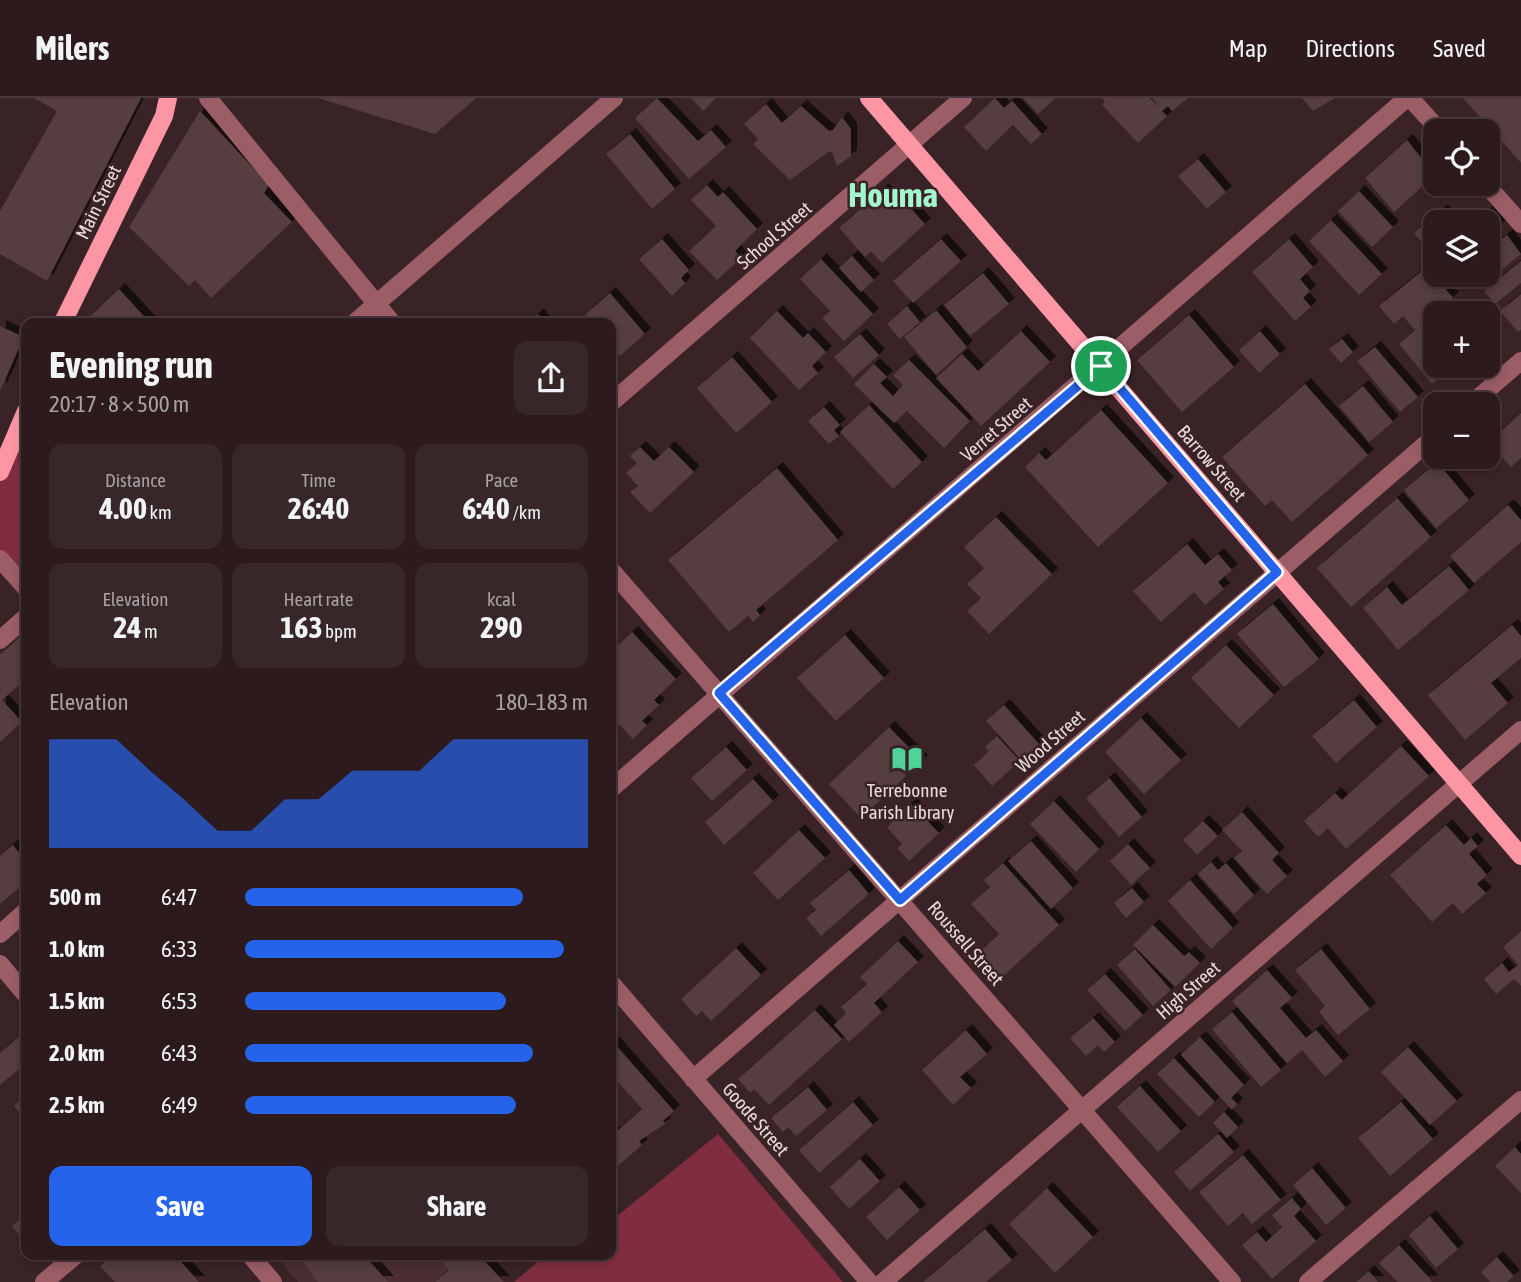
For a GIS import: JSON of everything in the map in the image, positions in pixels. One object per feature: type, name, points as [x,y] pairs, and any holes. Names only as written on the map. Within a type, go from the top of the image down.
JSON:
[{"type":"main road","name":"Main Street","points":[[65,318],[164,116],[169,98]]},
{"type":"main road","name":"Barrow Street","points":[[869,98],[1521,856]]},
{"type":"main road","points":[[0,472],[21,423]]},
{"type":"street","points":[[208,98],[388,318]]},
{"type":"street","points":[[360,318],[614,98]]},
{"type":"street","name":"School Street","points":[[616,399],[963,98]]},
{"type":"street","points":[[1409,98],[1429,119]]},
{"type":"street","name":"Verret Street","points":[[616,785],[1409,98]]},
{"type":"street","points":[[1497,196],[1521,223]]},
{"type":"street","points":[[1485,392],[1521,361]]},
{"type":"street","name":"Wood Street","points":[[694,1079],[1423,446]]},
{"type":"street","points":[[0,559],[21,582]]},
{"type":"street","name":"Roussell Street","points":[[616,576],[1232,1282]]},
{"type":"street","points":[[0,640],[21,622]]},
{"type":"street","name":"High Street","points":[[883,1282],[1521,730]]},
{"type":"street","points":[[0,934],[21,915]]},
{"type":"street","points":[[0,964],[21,989]]},
{"type":"street","name":"Goode Street","points":[[616,989],[869,1282]]},
{"type":"street","points":[[1308,1282],[1521,1100]]},
{"type":"street","points":[[44,1282],[69,1260]]},
{"type":"street","points":[[254,1260],[273,1282]]},
{"type":"shaded area","points":[[21,423],[21,582],[0,559],[0,472]]},
{"type":"shaded area","points":[[718,1134],[843,1282],[514,1282],[540,1260],[616,1260],[616,1217]]},
{"type":"shaded area","points":[[279,1260],[440,1260],[449,1270],[435,1282],[298,1282]]},
{"type":"building","points":[[34,98],[141,98],[47,281],[0,254],[0,211],[57,111]]},
{"type":"building","points":[[318,98],[476,98],[435,134]]},
{"type":"building","points":[[657,98],[698,141],[711,130],[726,147],[689,179],[635,118]]},
{"type":"building","points":[[691,98],[716,98],[703,111]]},
{"type":"building","points":[[995,98],[1004,108],[1012,101],[1042,134],[1031,144],[1013,125],[986,151],[964,127]]},
{"type":"building","points":[[1023,98],[1056,98],[1038,114]]},
{"type":"building","points":[[1102,98],[1150,98],[1160,108],[1152,98],[1188,98],[1172,111],[1168,106],[1162,111],[1167,116],[1138,143],[1102,105],[1105,101]]},
{"type":"building","points":[[1302,98],[1335,98],[1313,111]]},
{"type":"building","points":[[1463,98],[1521,98],[1521,163],[1500,139],[1500,119],[1482,119]]},
{"type":"building","points":[[766,104],[782,123],[801,106],[829,131],[833,130],[842,117],[851,129],[851,156],[837,166],[832,152],[828,152],[790,180],[753,144],[758,139],[744,124]]},
{"type":"building","points":[[200,111],[269,185],[264,193],[292,222],[211,298],[195,280],[189,286],[129,227]]},
{"type":"building","points":[[630,134],[675,189],[652,209],[606,154]]},
{"type":"building","points":[[1407,140],[1423,160],[1423,186],[1394,212],[1365,178]]},
{"type":"building","points":[[1198,159],[1226,192],[1207,209],[1178,176]]},
{"type":"building","points":[[707,185],[718,197],[723,192],[757,229],[735,251],[741,258],[717,280],[689,251],[716,226],[691,200]]},
{"type":"building","points":[[883,189],[896,204],[902,199],[925,224],[882,263],[871,251],[865,257],[839,228]]},
{"type":"building","points":[[1359,191],[1393,227],[1372,247],[1338,211]]},
{"type":"building","points":[[1331,220],[1382,274],[1359,295],[1309,241]]},
{"type":"building","points":[[1423,226],[1423,244],[1414,233]]},
{"type":"building","points":[[1507,235],[1521,254],[1500,271],[1500,241]]},
{"type":"building","points":[[662,239],[689,270],[681,278],[685,283],[672,296],[639,259]]},
{"type":"building","points":[[941,239],[961,261],[913,303],[893,281]]},
{"type":"building","points":[[1289,239],[1313,267],[1300,279],[1310,291],[1303,298],[1311,307],[1295,321],[1252,272]]},
{"type":"building","points":[[852,256],[874,280],[861,292],[839,268]]},
{"type":"building","points":[[821,259],[873,314],[844,341],[822,318],[830,311],[800,279]]},
{"type":"building","points":[[1521,261],[1521,283],[1499,301],[1492,301],[1484,291],[1489,287],[1500,287],[1500,278]]},
{"type":"building","points":[[1423,270],[1423,287],[1444,287],[1453,298],[1449,301],[1423,301],[1423,323],[1420,325],[1423,329],[1423,373],[1399,344],[1415,330],[1403,316],[1394,324],[1379,306]]},
{"type":"building","points":[[983,273],[1009,304],[970,336],[944,305]]},
{"type":"building","points":[[119,289],[146,318],[88,318]]},
{"type":"building","points":[[610,293],[645,334],[620,356],[616,351],[616,318],[588,318],[585,315]]},
{"type":"building","points":[[1521,294],[1521,330],[1518,332],[1500,311]]},
{"type":"building","points":[[907,306],[920,322],[900,339],[887,324]]},
{"type":"building","points":[[936,310],[967,347],[936,375],[904,337]]},
{"type":"building","points":[[777,311],[803,338],[808,333],[826,352],[812,366],[818,373],[799,390],[750,338]]},
{"type":"building","points":[[1189,315],[1234,367],[1182,412],[1137,360]]},
{"type":"building","points":[[0,326],[21,336],[21,344],[0,391]]},
{"type":"building","points":[[1021,331],[1050,362],[981,426],[936,378],[962,354],[978,371]]},
{"type":"building","points":[[1260,331],[1280,354],[1259,373],[1239,350]]},
{"type":"building","points":[[860,334],[879,355],[853,378],[834,357]]},
{"type":"building","points":[[1342,339],[1353,352],[1341,363],[1329,349]]},
{"type":"building","points":[[1375,347],[1418,397],[1400,412],[1357,361]]},
{"type":"building","points":[[732,357],[772,402],[736,433],[697,388]]},
{"type":"building","points":[[909,360],[970,421],[944,448],[907,411],[894,423],[854,384],[874,364],[887,377],[880,383],[893,396],[903,385],[893,375]]},
{"type":"building","points":[[1427,378],[1439,378],[1432,384]]},
{"type":"building","points":[[1305,384],[1368,455],[1292,522],[1272,500],[1265,506],[1222,457]]},
{"type":"building","points":[[1363,386],[1393,422],[1369,442],[1339,406]]},
{"type":"building","points":[[869,405],[922,462],[893,489],[840,432]]},
{"type":"building","points":[[824,407],[840,425],[834,430],[839,436],[829,444],[808,421]]},
{"type":"building","points":[[1101,410],[1168,483],[1098,547],[1025,467],[1039,453],[1046,460]]},
{"type":"building","points":[[1521,413],[1521,458],[1511,467],[1500,454],[1500,432]]},
{"type":"building","points":[[640,447],[654,461],[669,447],[694,472],[650,513],[630,492],[638,486],[626,473],[637,463],[630,456]]},
{"type":"building","points":[[777,468],[838,540],[756,610],[760,615],[753,622],[748,616],[729,632],[668,560]]},
{"type":"building","points":[[1429,469],[1443,469],[1469,500],[1436,528],[1404,490]]},
{"type":"building","points":[[1397,498],[1431,537],[1351,607],[1317,568]]},
{"type":"building","points":[[1508,505],[1521,520],[1521,542],[1474,583],[1450,556]]},
{"type":"building","points":[[996,517],[1052,574],[989,634],[967,611],[981,598],[967,584],[984,568],[964,547]]},
{"type":"building","points":[[1187,544],[1205,565],[1218,554],[1232,570],[1218,582],[1224,589],[1205,605],[1194,592],[1161,622],[1133,591]]},
{"type":"building","points":[[1449,566],[1469,590],[1398,650],[1363,608],[1387,587],[1402,605]]},
{"type":"building","points":[[1273,604],[1319,659],[1284,687],[1237,634]]},
{"type":"building","points":[[1512,625],[1521,636],[1521,658],[1491,683],[1508,703],[1465,740],[1428,695]]},
{"type":"building","points":[[632,632],[676,679],[654,700],[659,705],[642,721],[647,725],[633,739],[616,721],[616,647]]},
{"type":"building","points":[[845,635],[884,678],[836,721],[797,678]]},
{"type":"building","points":[[21,636],[21,683],[2,700],[21,723],[0,742],[0,655]]},
{"type":"building","points":[[1226,645],[1274,695],[1239,728],[1191,678]]},
{"type":"building","points":[[1354,700],[1377,727],[1336,763],[1312,736]]},
{"type":"building","points":[[1004,705],[1039,744],[1021,760],[986,721]]},
{"type":"building","points":[[1141,718],[1181,760],[1144,794],[1105,752]]},
{"type":"building","points":[[889,727],[922,761],[861,818],[829,784]]},
{"type":"building","points":[[997,736],[1020,761],[992,786],[974,765],[989,751],[985,747]]},
{"type":"building","points":[[1401,746],[1429,776],[1346,849],[1328,828],[1318,837],[1304,821],[1335,793],[1342,800]]},
{"type":"building","points":[[726,747],[747,770],[712,801],[691,778]]},
{"type":"building","points":[[1109,778],[1142,817],[1119,837],[1086,798]]},
{"type":"building","points":[[753,779],[773,801],[724,845],[705,822]]},
{"type":"building","points":[[1054,801],[1099,849],[1076,872],[1030,824]]},
{"type":"building","points":[[911,804],[939,833],[909,861],[897,848],[902,844],[887,827]]},
{"type":"building","points":[[1242,812],[1279,853],[1272,860],[1287,876],[1267,894],[1234,858],[1242,851],[1222,830]]},
{"type":"building","points":[[1203,821],[1218,836],[1197,855],[1183,840]]},
{"type":"building","points":[[1446,825],[1464,845],[1471,838],[1478,846],[1469,854],[1487,875],[1477,884],[1486,893],[1462,914],[1453,903],[1432,922],[1390,875]]},
{"type":"building","points":[[799,830],[825,858],[778,900],[753,873]]},
{"type":"building","points":[[1031,841],[1073,888],[1051,909],[1008,861]]},
{"type":"building","points":[[1128,844],[1150,868],[1131,885],[1110,861]]},
{"type":"building","points":[[13,845],[21,855],[21,886],[0,904],[0,856]]},
{"type":"building","points":[[1211,862],[1218,870],[1226,863],[1254,895],[1234,914],[1198,874]]},
{"type":"building","points":[[1003,863],[1059,925],[1000,979],[977,954],[999,934],[971,904],[990,887],[984,880]]},
{"type":"building","points":[[849,870],[869,894],[821,936],[806,918],[816,910],[810,903]]},
{"type":"building","points":[[1190,880],[1233,928],[1211,949],[1168,901]]},
{"type":"building","points":[[1132,888],[1144,902],[1126,918],[1114,903]]},
{"type":"building","points":[[1153,925],[1184,956],[1189,952],[1200,963],[1175,987],[1133,945]]},
{"type":"building","points":[[1521,931],[1521,986],[1514,979],[1496,994],[1484,979],[1502,963],[1509,972],[1518,965],[1503,947]]},
{"type":"building","points":[[898,941],[918,962],[874,1003],[882,1012],[849,1042],[834,1025],[846,1013],[841,1007],[867,984],[860,977]]},
{"type":"building","points":[[736,948],[761,975],[711,1021],[702,1011],[696,1016],[681,999]]},
{"type":"building","points":[[1135,949],[1171,990],[1153,1006],[1117,965]]},
{"type":"building","points":[[1321,949],[1370,1009],[1338,1035],[1319,1012],[1325,1006],[1295,970]]},
{"type":"building","points":[[1267,970],[1292,998],[1280,1008],[1306,1038],[1316,1030],[1343,1061],[1325,1077],[1302,1050],[1287,1063],[1232,1001]]},
{"type":"building","points":[[1105,974],[1143,1015],[1125,1031],[1087,990]]},
{"type":"building","points":[[815,1010],[842,1039],[769,1105],[754,1089],[750,1093],[738,1079]]},
{"type":"building","points":[[1232,1012],[1281,1070],[1261,1087],[1212,1029]]},
{"type":"building","points":[[1093,1018],[1115,1042],[1104,1052],[1098,1045],[1086,1056],[1070,1038]]},
{"type":"building","points":[[966,1030],[987,1054],[960,1077],[971,1088],[953,1105],[922,1070]]},
{"type":"building","points":[[21,1035],[21,1067],[0,1085],[0,1053]]},
{"type":"building","points":[[1200,1037],[1244,1085],[1231,1098],[1237,1104],[1232,1110],[1181,1055]]},
{"type":"building","points":[[616,1045],[674,1111],[663,1121],[665,1124],[639,1141],[642,1145],[616,1168],[616,1132],[642,1109],[616,1080]]},
{"type":"building","points":[[1408,1047],[1457,1101],[1430,1125],[1381,1072]]},
{"type":"building","points":[[1174,1058],[1215,1102],[1199,1117],[1157,1074]]},
{"type":"building","points":[[1140,1086],[1181,1131],[1158,1152],[1117,1107]]},
{"type":"building","points":[[808,1087],[827,1110],[796,1136],[788,1127],[783,1132],[771,1118]]},
{"type":"building","points":[[21,1100],[21,1114],[14,1106]]},
{"type":"building","points":[[853,1102],[873,1125],[819,1173],[799,1150]]},
{"type":"building","points":[[1401,1102],[1433,1139],[1390,1176],[1358,1138]]},
{"type":"building","points":[[1224,1112],[1238,1127],[1227,1138],[1213,1123]]},
{"type":"building","points":[[1218,1134],[1234,1152],[1190,1191],[1174,1172]]},
{"type":"building","points":[[1515,1147],[1521,1154],[1521,1193],[1495,1166]]},
{"type":"building","points":[[1243,1155],[1281,1200],[1252,1224],[1243,1213],[1228,1226],[1199,1192]]},
{"type":"building","points":[[860,1159],[880,1181],[849,1209],[830,1187]]},
{"type":"building","points":[[1312,1168],[1346,1208],[1326,1225],[1293,1185]]},
{"type":"building","points":[[899,1187],[920,1210],[887,1240],[866,1217]]},
{"type":"building","points":[[1047,1188],[1093,1237],[1055,1273],[1009,1224]]},
{"type":"building","points":[[1292,1198],[1301,1209],[1294,1216],[1316,1241],[1272,1279],[1242,1245],[1257,1232],[1266,1242],[1282,1227],[1272,1215]]},
{"type":"building","points":[[1430,1216],[1458,1249],[1436,1268],[1409,1235]]},
{"type":"building","points":[[21,1218],[21,1237],[12,1226]]},
{"type":"building","points":[[985,1229],[1012,1260],[986,1282],[923,1282]]},
{"type":"building","points":[[1399,1245],[1431,1282],[1398,1282],[1379,1263]]},
{"type":"building","points":[[1497,1257],[1514,1276],[1507,1282],[1490,1282],[1481,1272]]},
{"type":"building","points":[[107,1260],[179,1260],[199,1282],[115,1282],[100,1266]]},
{"type":"building","points":[[302,1260],[368,1260],[388,1282],[318,1282]]},
{"type":"building","points":[[440,1260],[484,1260],[504,1282],[435,1282],[449,1270]]},
{"type":"building","points":[[1369,1271],[1378,1282],[1356,1282]]},
{"type":"place","name":"Terrebonne Parish Library","points":[[907,759]]},
{"type":"district","name":"Houma","points":[[893,195]]},
{"type":"route","points":[[1101,366],[1277,572],[900,900],[719,693],[1101,366]]}]
